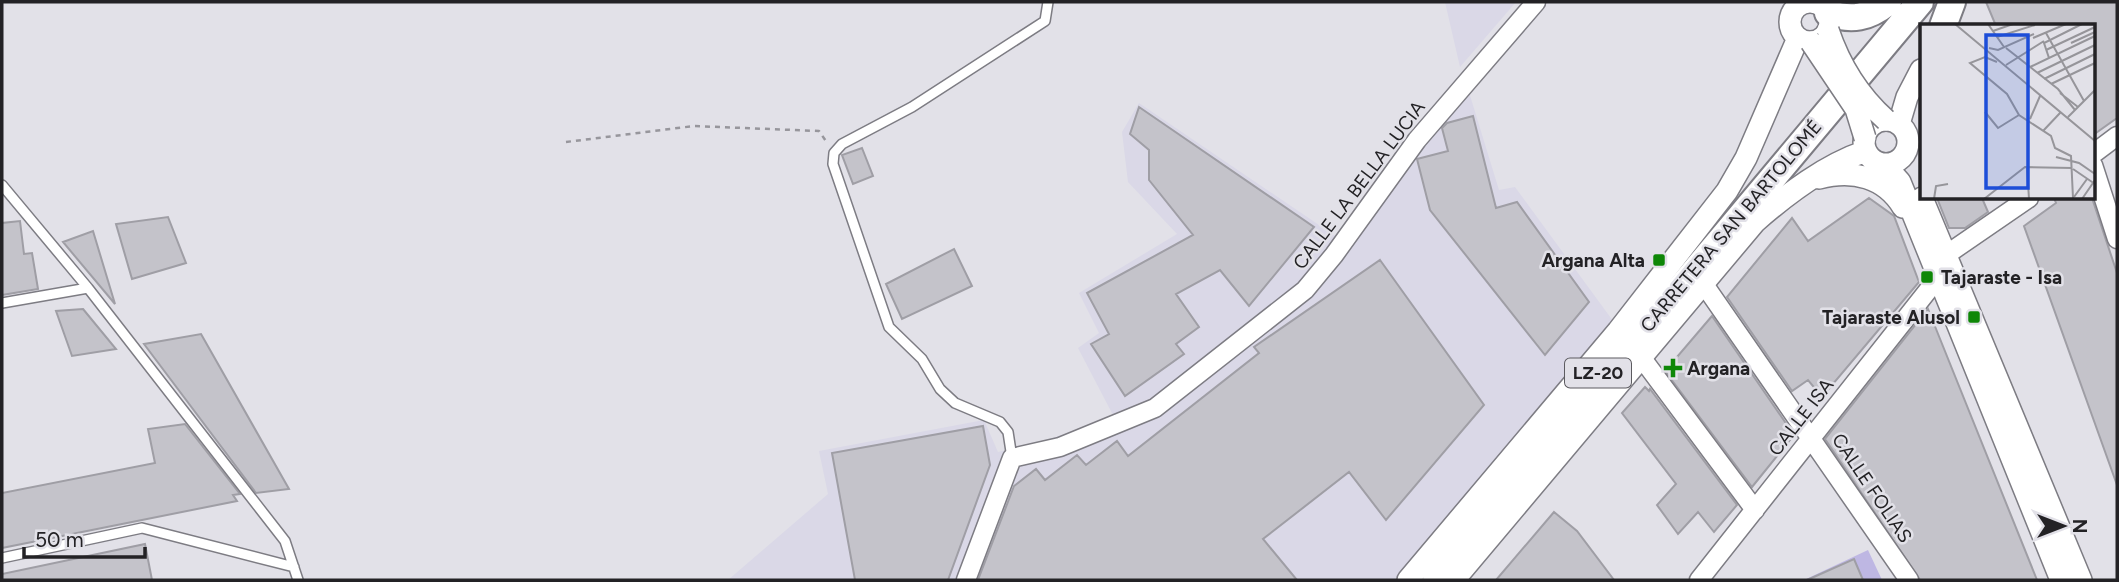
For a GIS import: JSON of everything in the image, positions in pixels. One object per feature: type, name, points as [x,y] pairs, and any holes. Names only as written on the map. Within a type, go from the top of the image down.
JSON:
[{"type":"main road","points":[[1818,17],[1856,18],[1874,13],[1888,2]]},
{"type":"main road","name":"CARRETERA SAN BARTOLOMÉ","points":[[1425,580],[1909,2]]},
{"type":"main road","name":"CARRETERA SAN BARTOLOMÉ","points":[[1436,580],[1920,2]]},
{"type":"main road","points":[[1944,24],[1951,2]]},
{"type":"street","name":"CALLE LA BELLA LUCIA","points":[[1012,458],[1060,447],[1155,408],[1305,290],[1334,255],[1417,140],[1536,2]]},
{"type":"street","points":[[1818,17],[1852,83],[1867,103],[1908,136],[1906,151],[1909,166],[1920,192]]},
{"type":"street","points":[[1818,17],[1856,109],[1873,160],[1884,164],[1900,182],[1926,230]]},
{"type":"street","name":"CARRETERA SAN BARTOLOMÉ","points":[[1408,580],[1618,331],[1727,191],[1818,17]]},
{"type":"street","points":[[1893,122],[1920,72]]},
{"type":"street","points":[[1866,145],[1872,125],[1893,122]]},
{"type":"street","points":[[2094,152],[2117,136]]},
{"type":"street","name":"CARRETERA SAN BARTOLOMÉ","points":[[1454,580],[1755,222],[1809,181],[1866,145]]},
{"type":"street","points":[[1884,164],[1897,161],[1906,151]]},
{"type":"street","points":[[2094,168],[2117,239]]},
{"type":"street","points":[[1809,181],[1851,175],[1870,177],[1894,192],[1946,255],[2081,580]]},
{"type":"street","points":[[1922,200],[1937,279],[2061,580]]},
{"type":"street","points":[[1926,230],[1929,200]]},
{"type":"street","points":[[1946,255],[2026,200]]},
{"type":"street","name":"CALLE ISA","points":[[1699,580],[1937,279]]},
{"type":"street","name":"CALLE FOLIAS","points":[[1703,283],[1909,580]]},
{"type":"street","points":[[1641,357],[1755,510]]},
{"type":"street","points":[[966,580],[1012,458]]},
{"type":"lane","points":[[1012,458],[1008,432],[1000,422],[955,403],[940,389],[922,359],[889,327],[833,164],[834,153],[842,144],[912,107],[1045,21],[1048,2]]},
{"type":"lane","points":[[2,185],[88,288],[285,541],[299,580]]},
{"type":"lane","points":[[2,303],[88,288]]},
{"type":"lane","points":[[2,558],[142,528],[294,567]]},
{"type":"path","points":[[566,142],[708,127],[819,131],[834,153]]},
{"type":"shaded area","points":[[1445,2],[1516,2],[1460,67]]},
{"type":"shaded area","points":[[1468,89],[1499,190],[1515,187],[1616,325],[1398,580],[728,580],[828,494],[819,451],[984,420],[998,452],[1050,439],[1114,417],[1078,348],[1099,333],[1079,293],[1177,234],[1128,182],[1122,132],[1139,103],[1347,244]]},
{"type":"shaded area","points":[[1868,550],[1882,580],[1804,580]]},
{"type":"building","points":[[1986,2],[2117,2],[2117,118],[2094,134],[2094,24],[1995,24]]},
{"type":"building","points":[[1139,107],[1314,227],[1249,306],[1220,270],[1176,294],[1199,327],[1176,344],[1184,354],[1125,396],[1091,344],[1109,334],[1087,293],[1193,235],[1149,180],[1149,150],[1130,134]]},
{"type":"building","points":[[1473,116],[1496,208],[1517,202],[1589,302],[1545,355],[1430,210],[1417,159],[1448,151],[1442,128],[1447,123]]},
{"type":"building","points":[[862,148],[873,176],[853,184],[842,155]]},
{"type":"building","points":[[1869,198],[1894,216],[1919,282],[1822,397],[1808,380],[1792,391],[1727,297],[1792,218],[1808,241]]},
{"type":"building","points":[[1938,200],[1983,200],[1988,212],[1965,228],[1949,228]]},
{"type":"building","points":[[2055,200],[2093,200],[2117,273],[2117,485],[2024,226],[2056,203]]},
{"type":"building","points":[[168,217],[186,263],[132,279],[116,224]]},
{"type":"building","points":[[20,221],[24,254],[32,253],[38,289],[2,295],[2,223]]},
{"type":"building","points":[[93,231],[115,304],[63,242]]},
{"type":"building","points":[[954,249],[972,286],[902,319],[886,284]]},
{"type":"building","points":[[1380,260],[1484,405],[1386,520],[1349,472],[1263,539],[1297,580],[978,580],[1014,486],[1036,469],[1045,480],[1077,455],[1086,465],[1117,441],[1128,456],[1259,353],[1254,347]]},
{"type":"building","points":[[83,309],[116,349],[72,356],[56,311]]},
{"type":"building","points":[[1928,309],[2037,580],[1920,580],[1825,439]]},
{"type":"building","points":[[1712,316],[1794,435],[1752,487],[1665,371]]},
{"type":"building","points":[[201,334],[289,489],[256,493],[144,344]]},
{"type":"building","points":[[1645,387],[1649,391],[1650,389],[1737,505],[1714,532],[1698,512],[1678,534],[1657,505],[1676,484],[1622,413]]},
{"type":"building","points":[[185,424],[240,494],[233,495],[237,501],[2,548],[2,493],[155,463],[148,429]]},
{"type":"building","points":[[983,426],[990,465],[948,580],[855,580],[832,453]]},
{"type":"building","points":[[1554,512],[1577,531],[1614,580],[1496,580]]},
{"type":"building","points":[[145,544],[152,580],[2,580],[2,574]]},
{"type":"building","points":[[1854,559],[1863,580],[1807,580]]},
{"type":"place","name":"Argana Alta","points":[[1659,260]]},
{"type":"place","name":"Tajaraste - Isa","points":[[1927,277]]},
{"type":"place","name":"Tajaraste Alusol","points":[[1974,317]]},
{"type":"place","name":"Argana","points":[[1673,368]]}]
